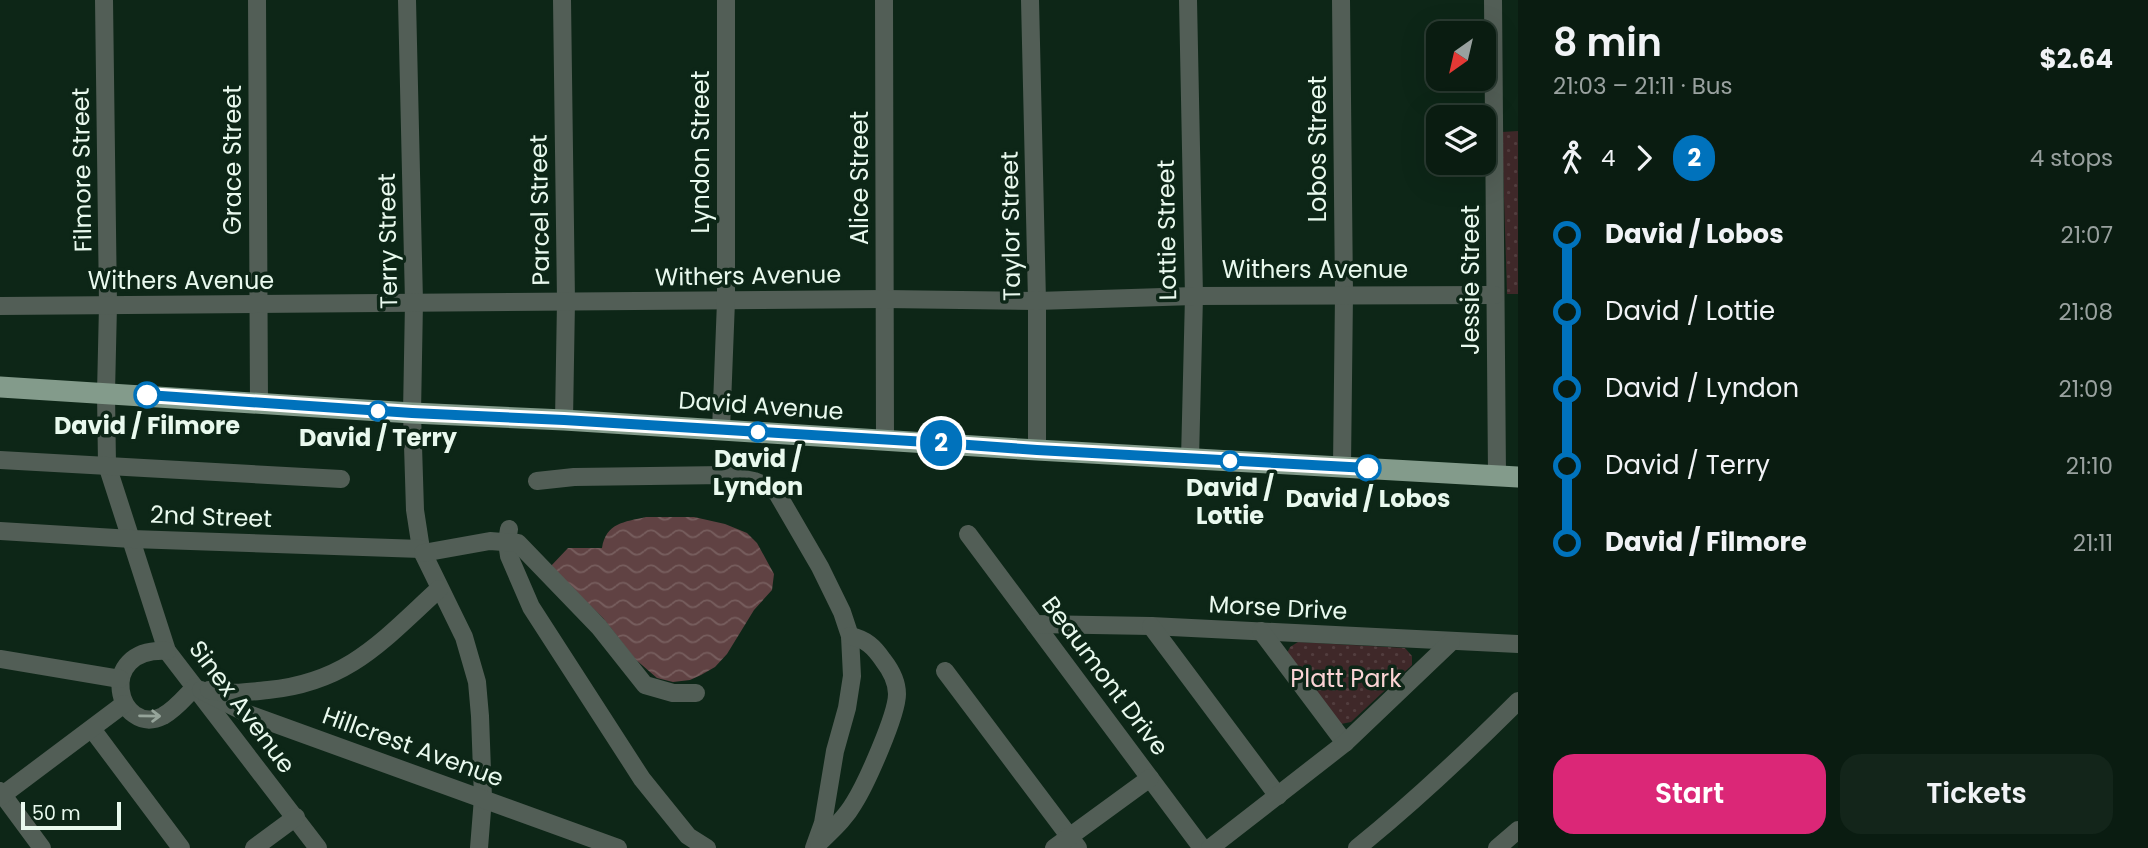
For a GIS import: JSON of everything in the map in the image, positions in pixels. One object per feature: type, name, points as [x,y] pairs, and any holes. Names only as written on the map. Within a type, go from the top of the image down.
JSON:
[{"type":"main road","name":"David Avenue","points":[[0,387],[1507,476]]},
{"type":"street","name":"Filmore Street","points":[[104,0],[107,465]]},
{"type":"street","name":"Grace Street","points":[[257,0],[259,403]]},
{"type":"street","name":"Terry Street","points":[[407,0],[414,303],[412,413],[415,510],[422,551],[464,637],[477,682],[481,716],[483,798],[480,848]]},
{"type":"street","name":"Parcel Street","points":[[562,0],[566,301],[564,420]]},
{"type":"street","name":"Lyndon Street","points":[[721,430],[726,301],[726,0]]},
{"type":"street","name":"Alice Street","points":[[884,0],[886,440]]},
{"type":"street","name":"Taylor Street","points":[[1030,0],[1037,301],[1037,450]]},
{"type":"street","name":"Lottie Street","points":[[1188,0],[1194,296],[1190,459]]},
{"type":"street","name":"Lobos Street","points":[[1341,0],[1344,294],[1342,466]]},
{"type":"street","name":"Jessie Street","points":[[1493,0],[1496,295],[1507,476]]},
{"type":"street","name":"Withers Avenue","points":[[0,306],[885,299],[1037,301],[1344,294],[1496,295]]},
{"type":"street","points":[[0,460],[341,479]]},
{"type":"street","name":"Sinex Avenue","points":[[107,465],[167,651],[318,848]]},
{"type":"street","points":[[537,481],[575,477],[725,475],[767,486],[784,502],[820,567],[842,612],[850,636],[852,676],[835,751],[823,823],[814,848]]},
{"type":"street","name":"2nd Street","points":[[0,531],[422,551],[483,536],[508,535]]},
{"type":"street","name":"Beaumont Drive","points":[[968,534],[1202,848]]},
{"type":"street","points":[[508,535],[599,627],[645,685],[673,693],[696,693]]},
{"type":"street","points":[[508,535],[509,556],[531,607],[642,779],[688,836],[707,848]]},
{"type":"street","points":[[167,651],[138,655],[123,671],[120,679],[121,697],[124,704],[138,715],[155,718],[173,709],[195,687],[220,693],[255,692],[288,688],[331,674],[370,652],[439,589]]},
{"type":"street","name":"Morse Drive","points":[[1035,624],[1151,626],[1518,645]]},
{"type":"street","points":[[1151,626],[1278,796]]},
{"type":"street","points":[[1261,631],[1345,743]]},
{"type":"street","points":[[814,848],[844,818],[854,803],[866,781],[895,707],[897,688],[886,663],[872,645],[850,636]]},
{"type":"street","points":[[1210,848],[1345,743],[1451,642]]},
{"type":"street","points":[[0,659],[120,679]]},
{"type":"street","points":[[945,671],[1074,842]]},
{"type":"street","name":"Hillcrest Avenue","points":[[195,687],[248,714],[618,848]]},
{"type":"street","points":[[1357,848],[1391,822],[1518,701]]},
{"type":"street","points":[[42,848],[1,794],[124,704]]},
{"type":"street","points":[[92,729],[181,848]]},
{"type":"street","points":[[1054,848],[1074,842],[1150,778]]},
{"type":"street","points":[[254,848],[296,817]]},
{"type":"street","points":[[1497,848],[1518,830]]},
{"type":"green space","points":[[1518,131],[1518,294],[1507,294],[1502,132]]},
{"type":"green space","name":"Platt Park","points":[[1298,642],[1405,648],[1412,656],[1412,665],[1351,722],[1341,724],[1287,653],[1290,647]]},
{"type":"water","points":[[646,517],[694,517],[725,524],[747,533],[757,543],[774,574],[772,590],[754,610],[727,654],[715,667],[690,680],[673,682],[657,678],[635,659],[603,618],[550,567],[568,548],[602,548],[607,533],[617,525]]},
{"type":"bus line","name":"2","points":[[147,395],[412,413],[1368,468]]},
{"type":"place","name":"David / Filmore","points":[[147,395]]},
{"type":"place","name":"David / Terry","points":[[378,411]]},
{"type":"place","name":"David / Lyndon","points":[[758,432]]},
{"type":"place","name":"David / Lottie","points":[[1230,461]]},
{"type":"place","name":"David / Lobos","points":[[1368,468]]}]
